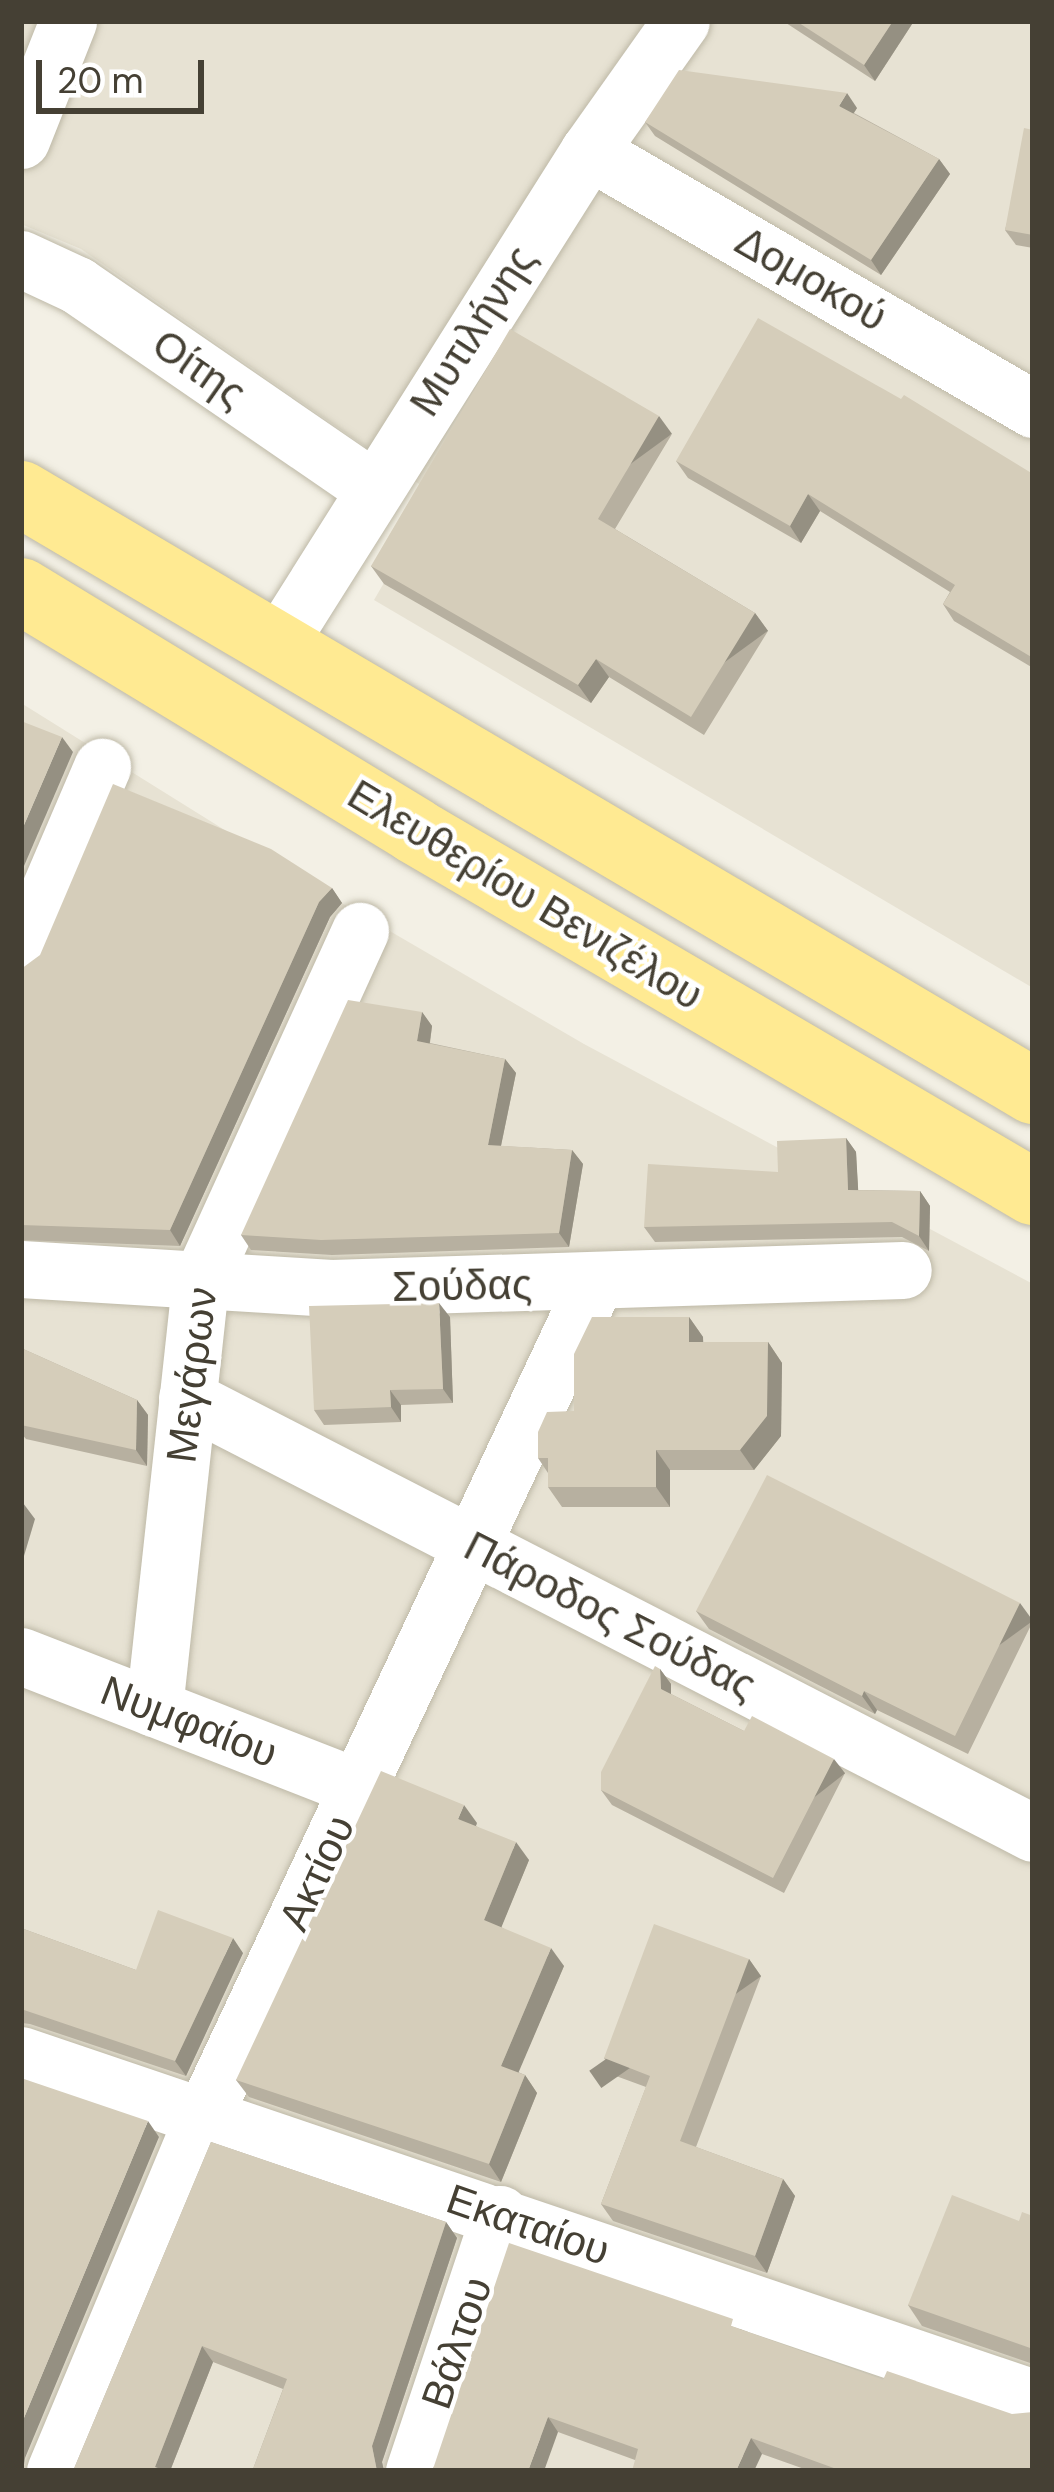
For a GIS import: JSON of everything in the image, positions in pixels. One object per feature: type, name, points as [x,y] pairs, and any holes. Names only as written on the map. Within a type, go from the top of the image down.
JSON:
[{"type":"main road","name":"Ελευθερίου Βενιζέλου","points":[[21,494],[1033,1091]]},
{"type":"main road","name":"Ελευθερίου Βενιζέλου","points":[[21,591],[436,844],[1033,1192]]},
{"type":"street","points":[[21,140],[68,21]]},
{"type":"street","name":"Μυτιλήνης","points":[[276,647],[372,488],[589,151],[681,21]]},
{"type":"street","name":"Δομοκού","points":[[589,151],[1033,409]]},
{"type":"street","name":"Οίτης","points":[[21,260],[76,285],[372,488]]},
{"type":"street","points":[[21,956],[102,767]]},
{"type":"street","name":"Μεγάρων","points":[[154,1708],[200,1282],[360,931]]},
{"type":"street","name":"Σούδας","points":[[21,1269],[331,1288],[904,1270]]},
{"type":"street","name":"Ακτίου","points":[[55,2471],[202,2117],[595,1282]]},
{"type":"street","name":"Πάροδος Σούδας","points":[[187,1398],[1033,1833]]},
{"type":"street","name":"Νυμφαίου","points":[[21,1656],[357,1787]]},
{"type":"street","name":"Εκαταίου","points":[[21,2055],[1033,2398]]},
{"type":"street","name":"Βάλτου","points":[[414,2471],[500,2215]]},
{"type":"shaded area","points":[[21,21],[1033,21],[1033,988],[374,600],[435,495],[81,249],[21,224]]},
{"type":"shaded area","points":[[21,703],[345,905],[584,1044],[1033,1284],[1033,2471],[21,2471]]},
{"type":"building","points":[[796,21],[893,21],[864,65]]},
{"type":"building","points":[[679,70],[847,93],[839,106],[939,159],[871,260],[645,122]]},
{"type":"building","points":[[1024,128],[1033,130],[1033,235],[1005,230]]},
{"type":"building","points":[[758,318],[901,399],[904,395],[1033,474],[1033,658],[943,604],[955,585],[808,494],[790,526],[676,461]]},
{"type":"building","points":[[510,329],[659,416],[598,519],[755,613],[691,717],[596,659],[578,685],[371,566]]},
{"type":"building","points":[[21,721],[62,737],[21,832]]},
{"type":"building","points":[[113,784],[271,849],[332,888],[319,902],[170,1230],[21,1225],[21,969],[40,955]]},
{"type":"building","points":[[348,1000],[422,1012],[417,1041],[505,1059],[488,1145],[572,1150],[559,1233],[321,1240],[241,1235]]},
{"type":"building","points":[[846,1138],[848,1190],[920,1191],[919,1236],[892,1222],[644,1227],[648,1164],[778,1172],[777,1141]]},
{"type":"building","points":[[439,1303],[443,1389],[390,1390],[391,1407],[314,1410],[309,1306]]},
{"type":"building","points":[[592,1317],[689,1317],[689,1342],[768,1342],[767,1416],[740,1450],[656,1450],[656,1487],[548,1487],[548,1458],[538,1458],[538,1432],[547,1412],[574,1411],[574,1354]]},
{"type":"building","points":[[21,1348],[137,1400],[136,1450],[21,1425]]},
{"type":"building","points":[[767,1475],[1020,1603],[955,1736],[864,1691],[862,1696],[696,1611]]},
{"type":"building","points":[[655,1666],[660,1669],[661,1689],[744,1731],[752,1716],[834,1759],[773,1878],[601,1790],[601,1772]]},
{"type":"building","points":[[381,1771],[464,1805],[458,1819],[516,1842],[484,1920],[551,1948],[501,2066],[525,2075],[489,2164],[236,2080]]},
{"type":"building","points":[[158,1910],[233,1938],[175,2061],[21,2009],[21,1928],[136,1970]]},
{"type":"building","points":[[654,1924],[749,1959],[680,2141],[783,2179],[755,2256],[601,2204],[650,2076],[604,2058]]},
{"type":"building","points":[[21,2078],[148,2121],[21,2425]]},
{"type":"building","points":[[211,2142],[446,2222],[372,2446],[377,2471],[253,2469],[287,2379],[202,2346],[155,2467],[167,2471],[73,2471]]},
{"type":"building","points":[[952,2195],[1019,2221],[1022,2212],[1033,2216],[1033,2349],[908,2305]]},
{"type":"building","points":[[509,2243],[733,2319],[731,2326],[883,2380],[887,2371],[1012,2414],[1033,2412],[1033,2471],[842,2471],[751,2438],[736,2471],[632,2471],[638,2449],[548,2417],[528,2471],[431,2471]]}]
